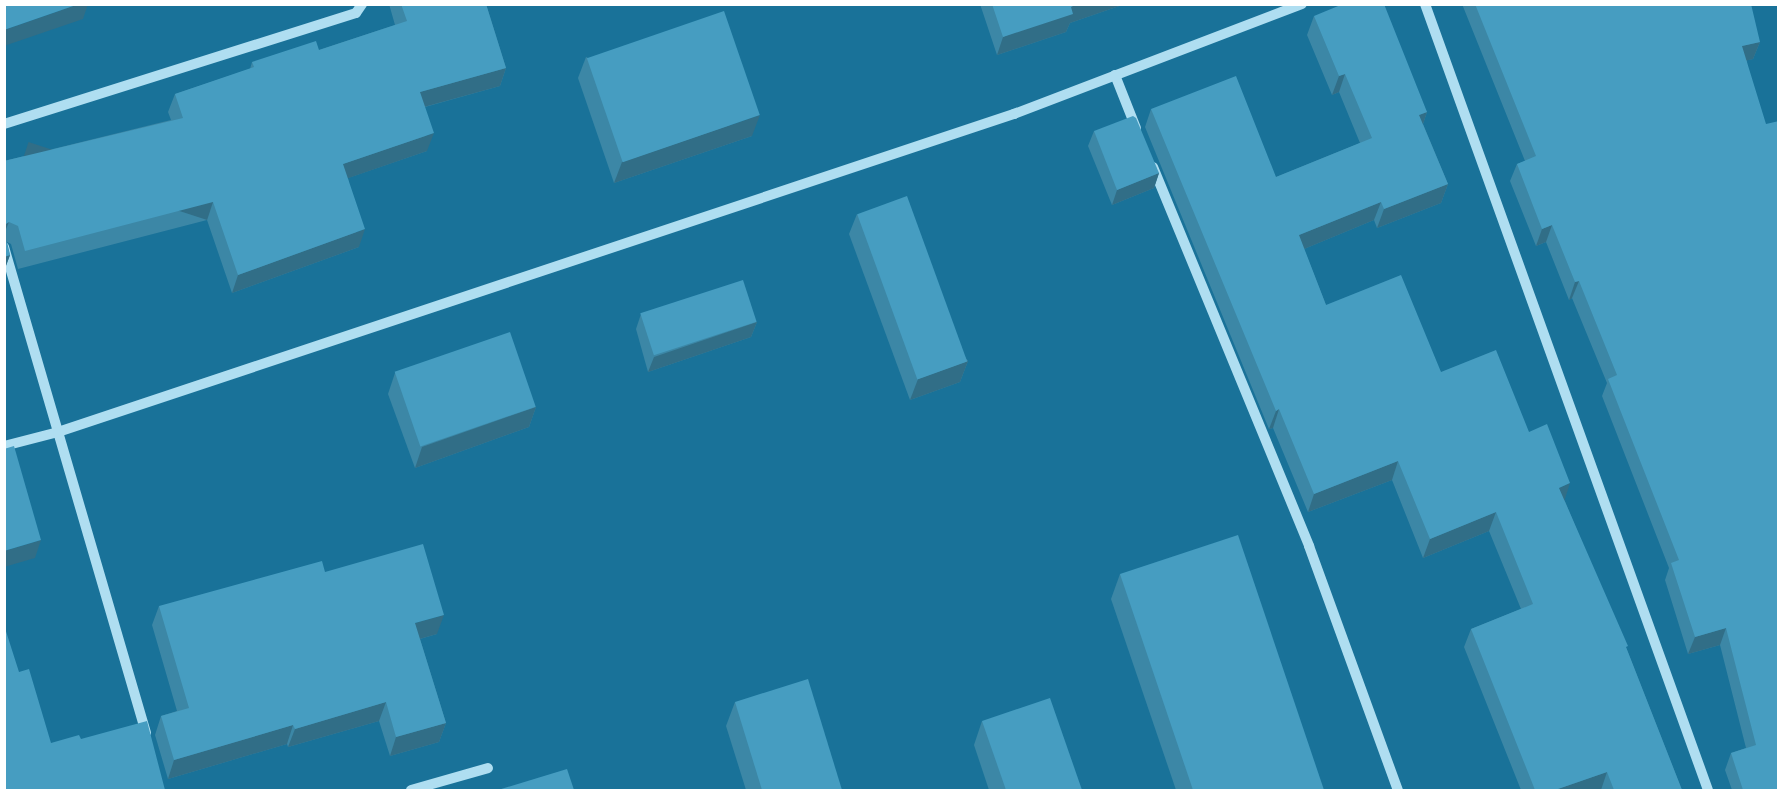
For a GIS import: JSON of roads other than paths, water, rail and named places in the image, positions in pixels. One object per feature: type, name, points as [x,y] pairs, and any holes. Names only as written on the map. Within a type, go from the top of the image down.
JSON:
[{"type":"street","points":[[4,124],[356,13],[362,4]]},
{"type":"street","points":[[4,446],[58,432],[1014,114],[1302,4]]},
{"type":"street","points":[[1425,4],[1708,790]]},
{"type":"street","points":[[1115,75],[1142,141]]},
{"type":"street","points":[[1146,152],[1310,546],[1398,790]]},
{"type":"street","points":[[4,247],[150,746]]},
{"type":"street","points":[[411,790],[488,768]]}]
